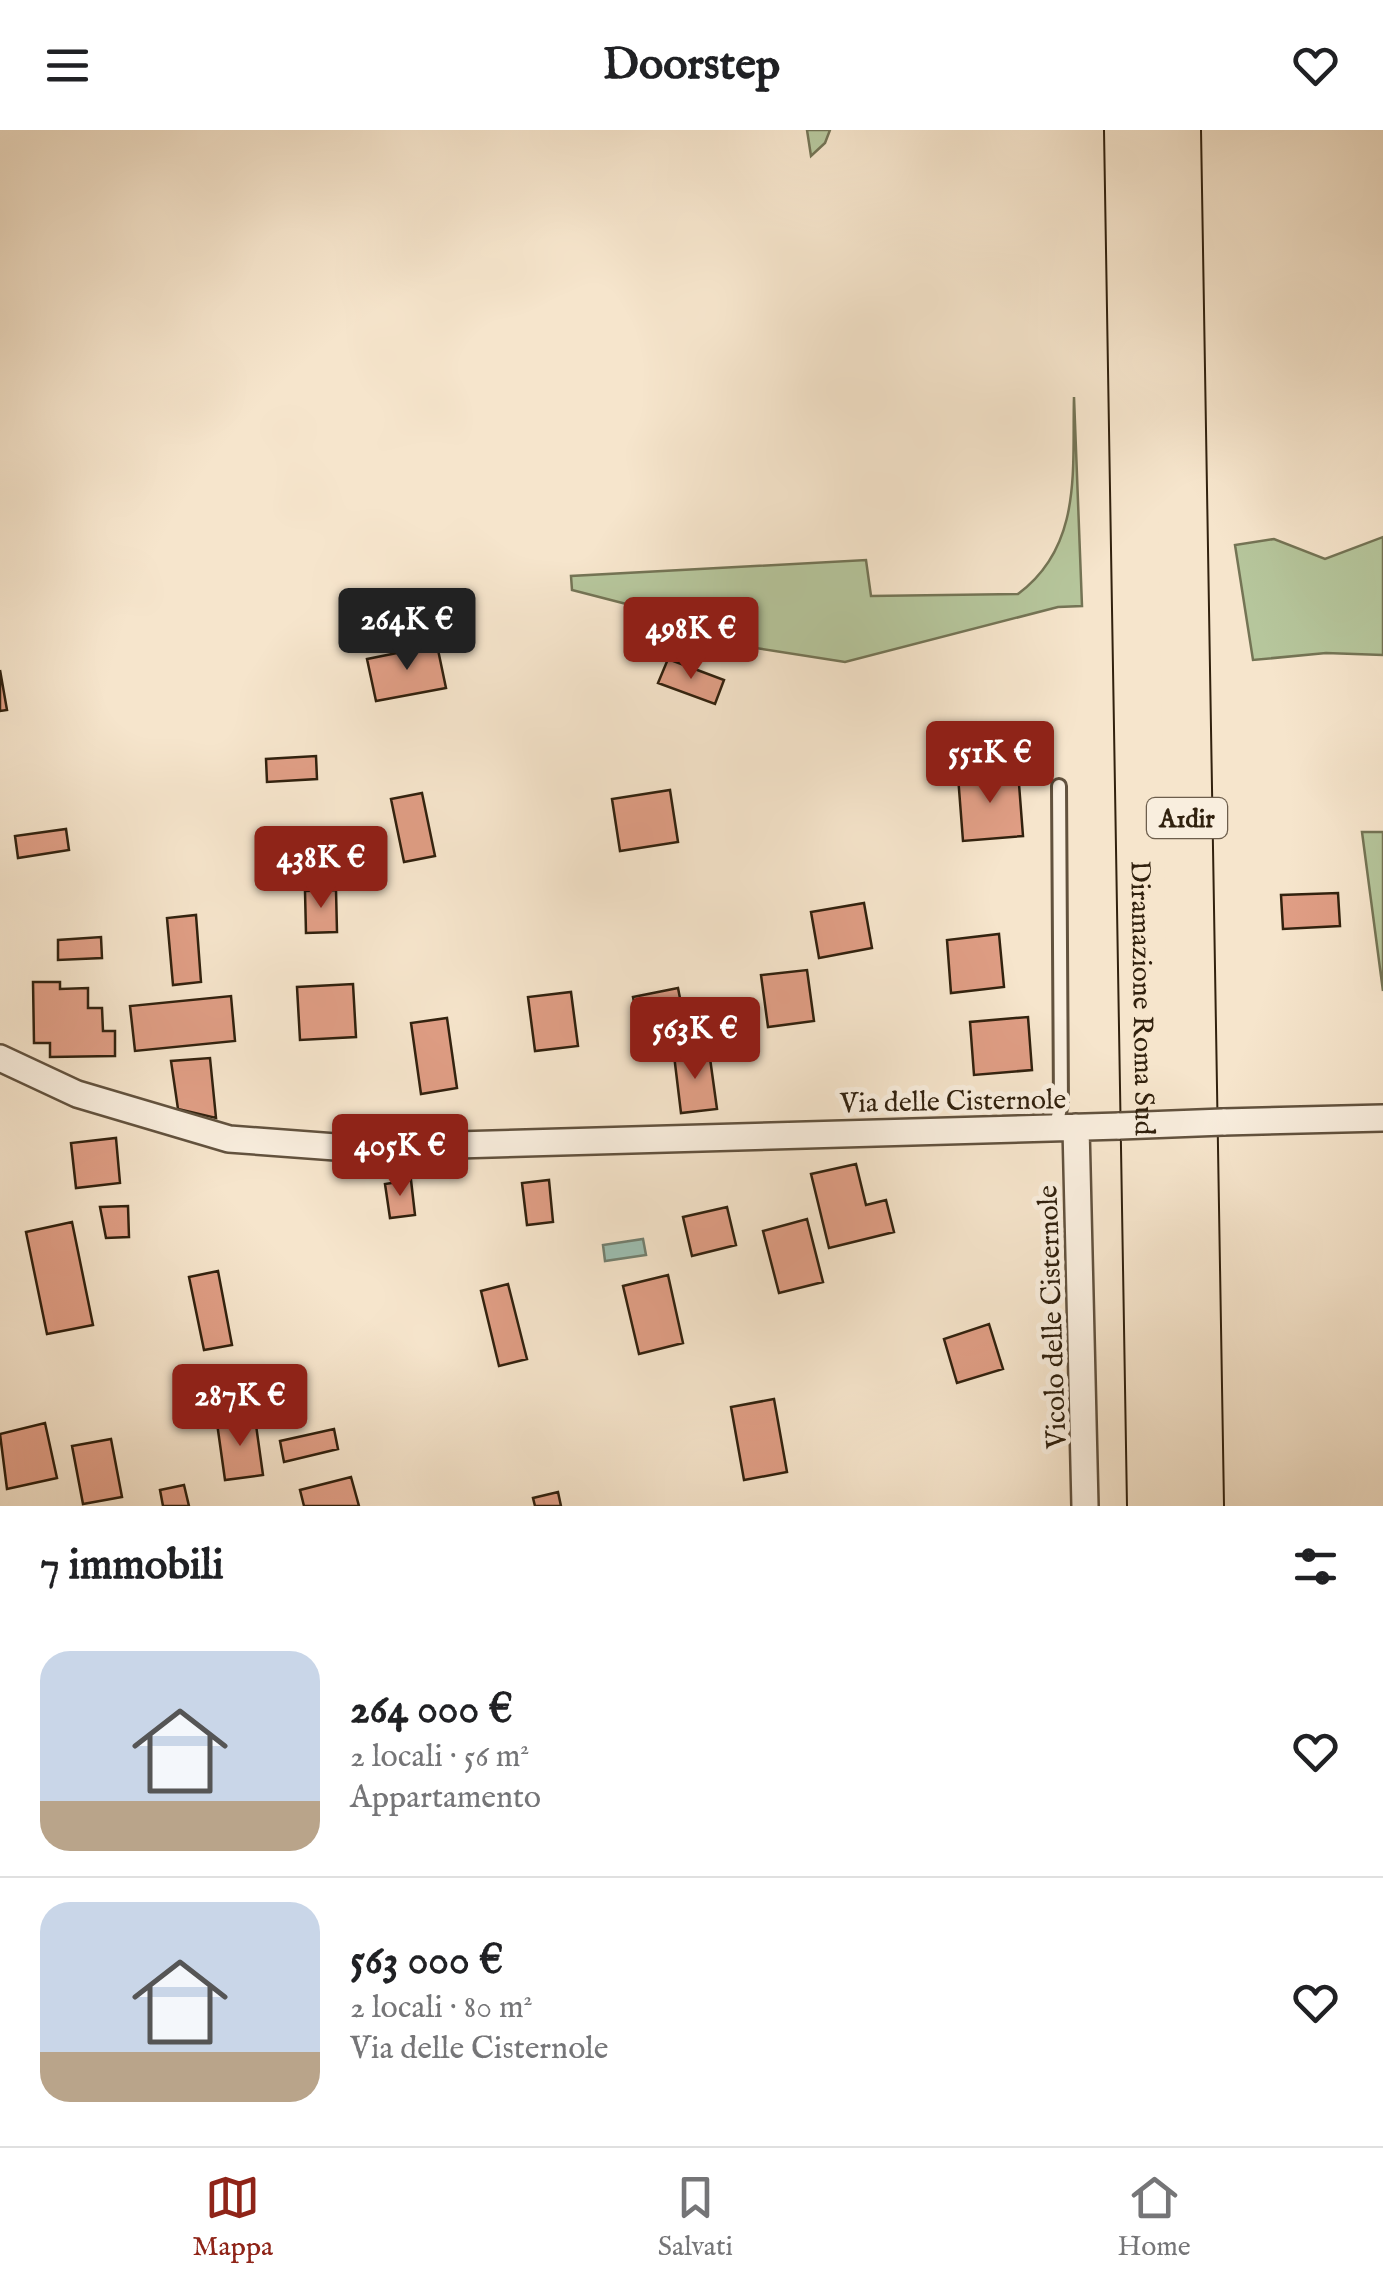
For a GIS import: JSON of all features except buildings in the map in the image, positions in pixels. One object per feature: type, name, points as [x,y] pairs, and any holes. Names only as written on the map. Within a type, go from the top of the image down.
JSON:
[{"type":"highway","name":"Diramazione Roma Sud","points":[[1129,130],[1152,1506]]},
{"type":"highway","name":"Diramazione Roma Sud","points":[[1176,130],[1198,1506]]},
{"type":"street","name":"Via delle Cisternole","points":[[0,1058],[77,1094],[229,1139],[349,1148],[1383,1118]]},
{"type":"street","name":"Vicolo delle Cisternole","points":[[1066,1126],[1085,1506]]},
{"type":"lane","points":[[1059,786],[1061,1104],[1066,1126]]},
{"type":"shaded area","points":[[807,130],[830,130],[825,143],[811,156]]},
{"type":"shaded area","points":[[1074,397],[1082,606],[1058,607],[845,662],[756,648],[669,615],[572,590],[571,576],[866,560],[871,596],[1018,594],[1039,575],[1064,530],[1073,478]]},
{"type":"shaded area","points":[[1383,537],[1383,655],[1326,653],[1253,660],[1235,545],[1274,539],[1325,559]]},
{"type":"shaded area","points":[[1362,832],[1383,832],[1383,991]]},
{"type":"shaded area","points":[[643,1239],[646,1255],[605,1261],[603,1245]]}]
